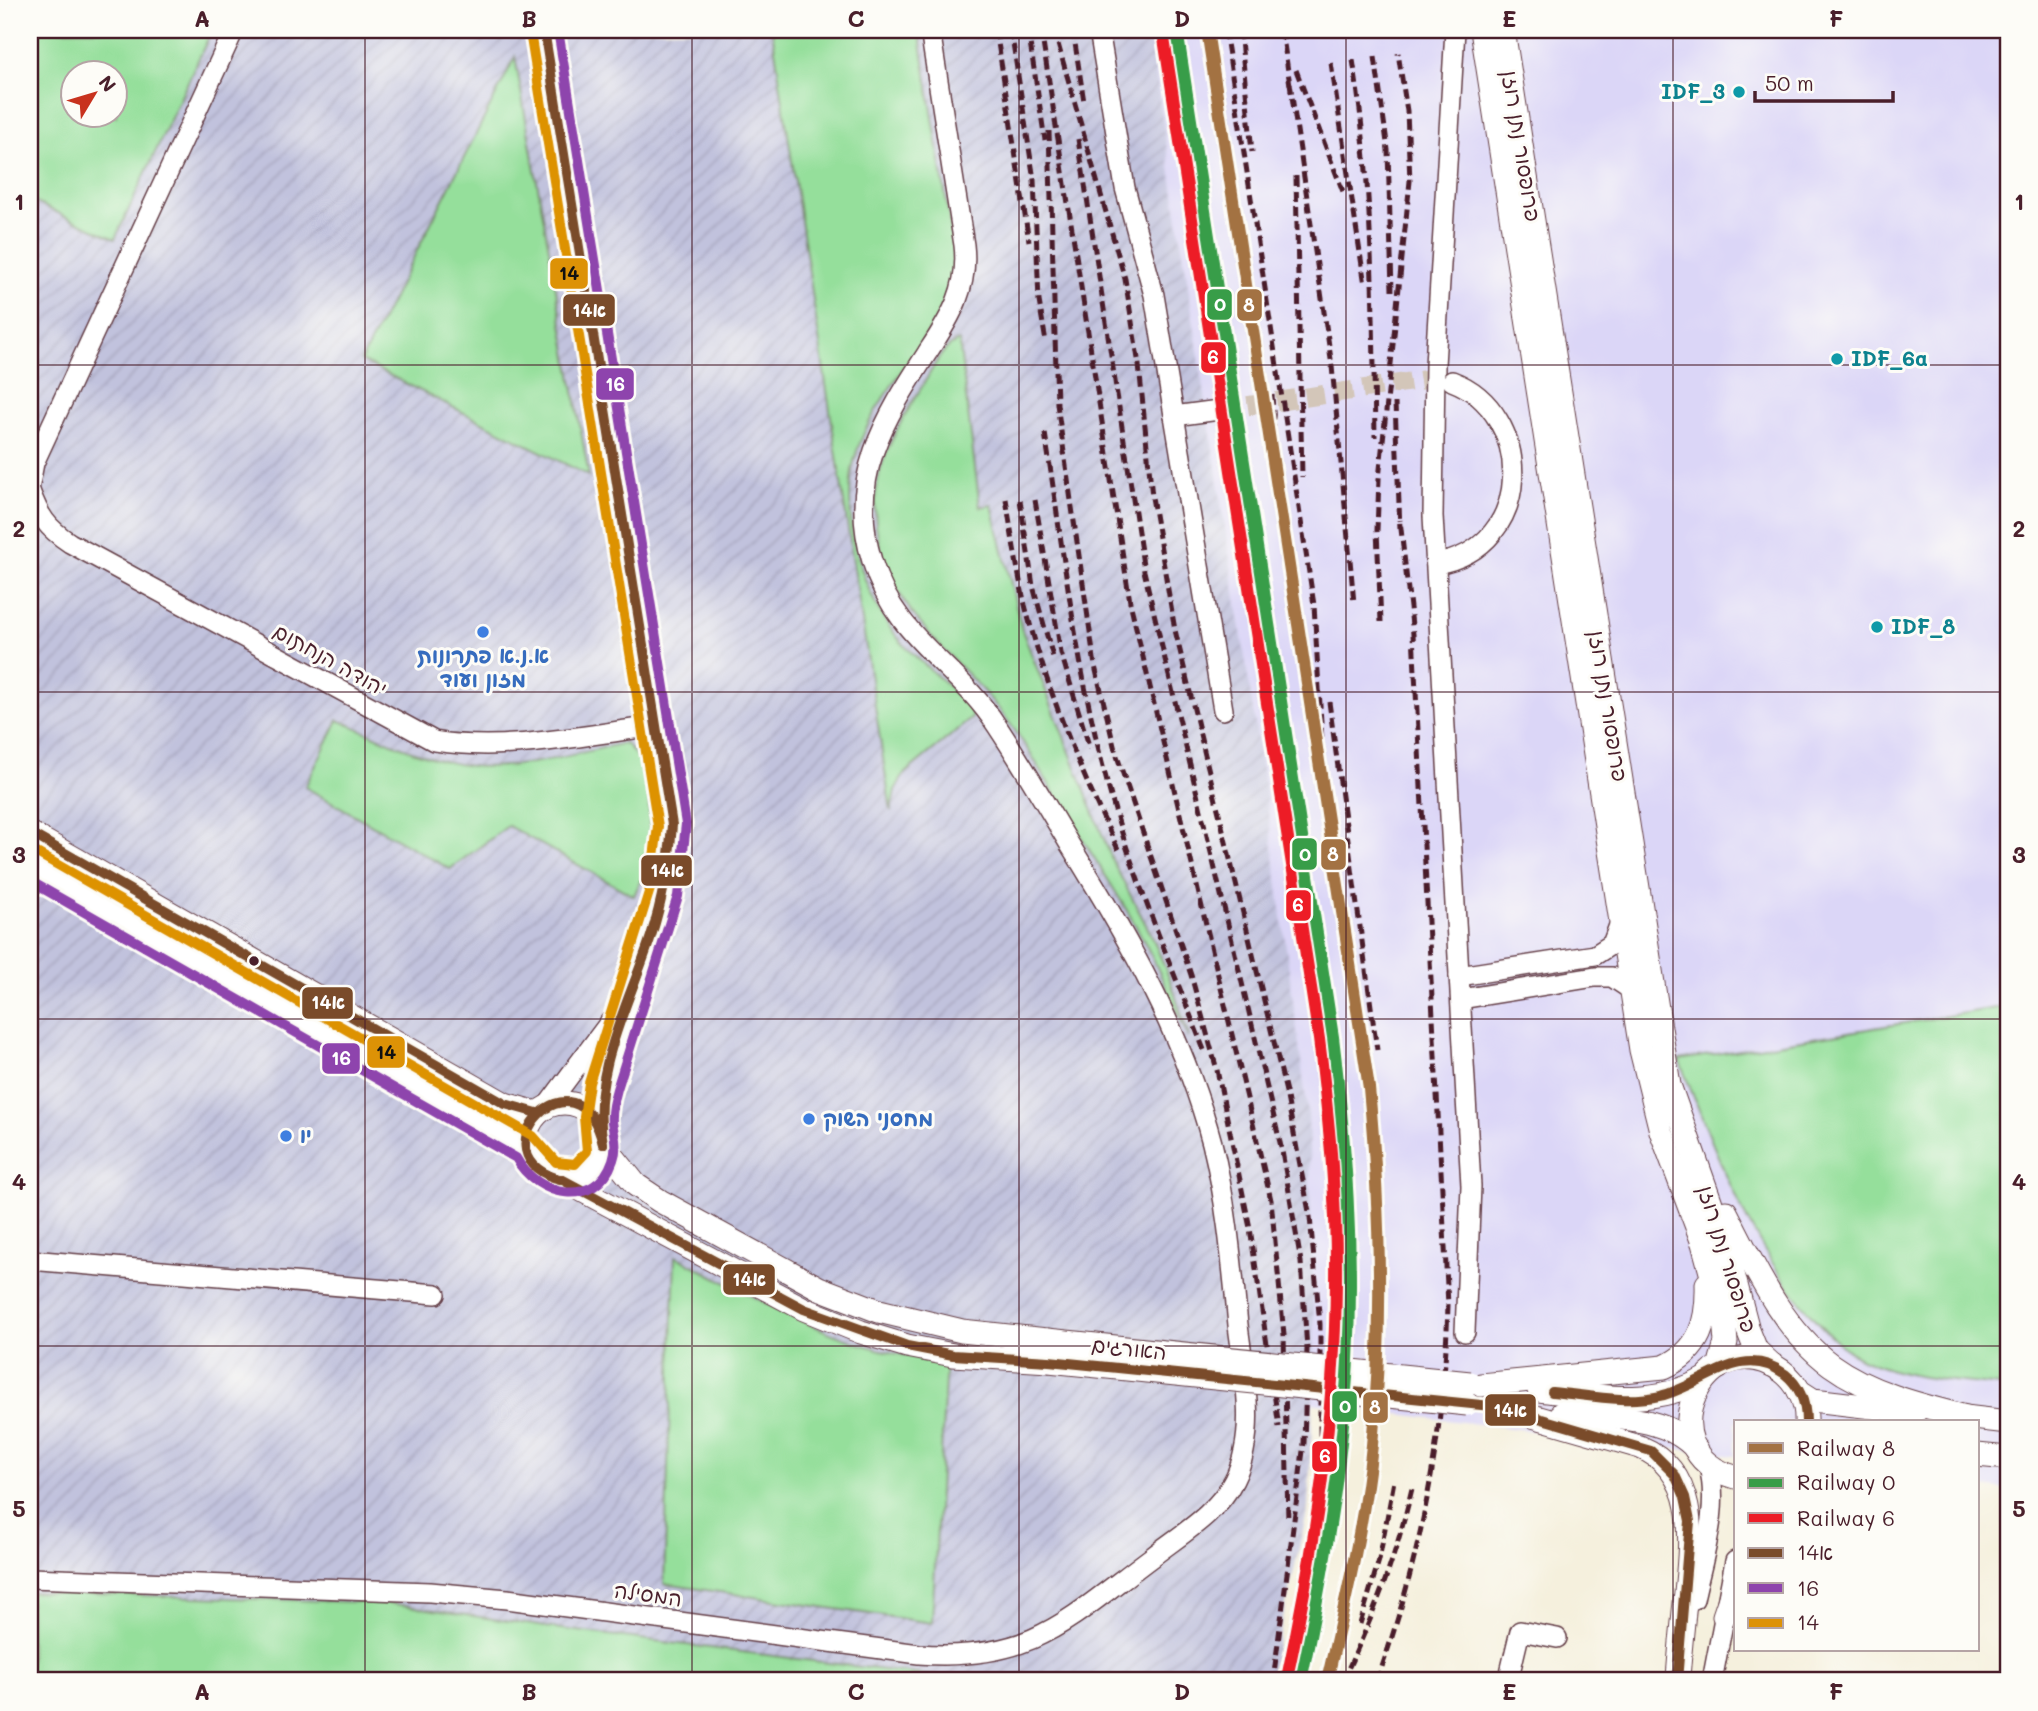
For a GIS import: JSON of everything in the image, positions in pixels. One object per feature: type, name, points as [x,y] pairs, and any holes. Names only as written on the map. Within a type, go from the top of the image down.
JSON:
[{"type":"street","points":[[30,484],[34,463],[234,30]]},
{"type":"street","points":[[30,865],[526,1148],[539,1170],[563,1180],[586,1173],[594,1166],[611,1053],[630,990],[654,934],[672,856],[672,825],[544,30]]},
{"type":"street","name":"המסילה","points":[[30,1578],[430,1592],[507,1599],[919,1654],[975,1654],[1018,1646],[1057,1628],[1215,1507],[1239,1468],[1245,1444],[1247,1401],[1225,1203],[1212,1142],[1170,1021],[1124,931],[996,724],[899,618],[879,580],[865,533],[863,505],[873,450],[893,407],[953,312],[964,280],[964,245],[930,30]]},
{"type":"street","points":[[1100,30],[1122,176],[1154,295],[1223,710]]},
{"type":"street","points":[[1455,30],[1456,51],[1435,365],[1433,516],[1471,1186],[1465,1332]]},
{"type":"street","name":"פרופסור נתן רוזן","points":[[1482,30],[1649,1089],[1661,1131],[1703,1243],[1724,1320],[1726,1342],[1712,1373],[1694,1394],[1688,1421],[1692,1439],[1704,1459]]},
{"type":"street","name":"פרופסור נתן רוזן","points":[[1503,30],[1661,1046],[1682,1127],[1724,1240],[1748,1330],[1756,1350],[1787,1376],[1799,1391]]},
{"type":"street","points":[[1436,565],[1474,553],[1493,536],[1507,511],[1512,480],[1508,446],[1497,419],[1472,391],[1452,381]]},
{"type":"street","points":[[1174,416],[1219,410]]},
{"type":"street","name":"יהודה הנחתום","points":[[30,491],[38,514],[47,528],[70,543],[434,741],[464,746],[501,746],[656,726]]},
{"type":"street","points":[[30,833],[505,1104],[542,1109],[571,1102],[582,1106],[601,1133]]},
{"type":"street","points":[[1460,976],[1595,955],[1612,944],[1621,919]]},
{"type":"street","points":[[1461,999],[1595,977],[1612,977],[1633,991]]},
{"type":"street","points":[[526,1148],[530,1123],[601,1038],[630,990]]},
{"type":"street","points":[[1682,1127],[1763,1281],[1804,1340],[1832,1365],[1862,1383],[1917,1404],[1970,1418]]},
{"type":"street","name":"האורגים","points":[[601,1133],[636,1185],[660,1201],[819,1288],[918,1322],[1048,1351]]},
{"type":"street","name":"האורגים","points":[[563,1180],[804,1310],[906,1346],[953,1354],[1048,1351],[1473,1391],[1637,1398],[1669,1394],[1745,1360],[1772,1365]]},
{"type":"street","points":[[1473,1391],[1646,1371],[1679,1361],[1698,1340],[1705,1320],[1707,1298],[1703,1243]]},
{"type":"street","points":[[30,1260],[436,1294]]},
{"type":"street","name":"האורגים","points":[[1473,1391],[1501,1407],[1656,1424],[1682,1436],[1704,1459],[1734,1476]]},
{"type":"street","points":[[1799,1391],[1813,1400],[1834,1404],[2008,1422]]},
{"type":"street","points":[[1799,1391],[1806,1420]]},
{"type":"street","points":[[1501,1407],[1640,1447],[1660,1458],[1675,1475],[1688,1509],[1690,1534],[1678,1680]]},
{"type":"street","points":[[1979,1455],[2008,1458]]},
{"type":"street","points":[[1678,1680],[1712,1512],[1711,1475],[1704,1459]]},
{"type":"street","points":[[1712,1681],[1734,1565]]},
{"type":"street","points":[[1724,1616],[1734,1587]]},
{"type":"street","points":[[1508,1681],[1520,1631],[1557,1638]]},
{"type":"shaded area","points":[[30,30],[1149,30],[1266,795],[1308,1115],[1315,1362],[1308,1508],[1269,1681],[30,1681]]},
{"type":"shaded area","points":[[532,30],[2008,30],[2008,1490],[1979,1486],[1979,1420],[1734,1420],[1734,1456],[963,1360]]},
{"type":"green space","points":[[30,30],[212,30],[115,239],[30,200]]},
{"type":"green space","points":[[772,30],[919,30],[954,249],[953,270],[943,305],[926,337],[873,415],[862,437],[852,471],[850,492],[853,537],[865,580],[874,600],[905,646],[971,706],[972,718],[905,773],[895,790],[891,811]]},
{"type":"green space","points":[[515,57],[589,476],[361,361]]},
{"type":"green space","points":[[959,341],[980,507],[992,505],[1022,630],[1113,862],[1151,934],[1171,982],[1189,1038],[1121,900],[1031,754],[996,706],[914,615],[889,573],[880,546],[875,520],[875,497],[887,452],[938,359],[947,348]]},
{"type":"green space","points":[[338,720],[420,754],[471,766],[529,764],[625,743],[641,761],[649,791],[650,859],[634,896],[508,826],[450,869],[305,787]]},
{"type":"green space","points":[[2008,1006],[2008,1387],[1934,1379],[1879,1366],[1854,1355],[1825,1331],[1785,1282],[1765,1252],[1733,1191],[1679,1060]]},
{"type":"green space","points":[[675,1256],[772,1307],[840,1337],[910,1356],[946,1360],[932,1623],[664,1584]]},
{"type":"green space","points":[[30,1592],[389,1603],[546,1627],[939,1677],[939,1681],[30,1681]]},
{"type":"tunnel","points":[[1219,410],[1429,379],[1450,380]]},
{"type":"railway","points":[[996,30],[1029,241]]},
{"type":"railway","points":[[1011,30],[1034,180],[1039,301],[1046,342]]},
{"type":"railway","points":[[1028,30],[1045,140]]},
{"type":"railway","points":[[1041,30],[1130,602],[1271,1200],[1284,1335],[1288,1521]]},
{"type":"railway","points":[[1054,30],[1125,279],[1139,365],[1152,497],[1175,630],[1286,1092],[1310,1217],[1320,1324],[1320,1457],[1310,1574],[1290,1681]]},
{"type":"railway","points":[[1073,30],[1084,102]]},
{"type":"railway","points":[[1225,30],[1314,605],[1326,806]]},
{"type":"railway","points":[[1240,30],[1252,152]]},
{"type":"railway","points":[[1282,30],[1291,92]]},
{"type":"railway","points":[[1381,622],[1377,530],[1379,479],[1410,181],[1407,111],[1398,53]]},
{"type":"railway","points":[[1375,57],[1388,150],[1392,291]]},
{"type":"railway","points":[[1353,60],[1368,201],[1375,437]]},
{"type":"railway","points":[[1331,63],[1365,285]]},
{"type":"railway","points":[[1296,70],[1344,194]]},
{"type":"railway","points":[[1290,83],[1332,366],[1354,603]]},
{"type":"railway","points":[[1049,131],[1057,404],[1095,666],[1115,750],[1191,975],[1217,1070],[1250,1228],[1279,1427]]},
{"type":"railway","points":[[1078,139],[1144,571],[1282,1151],[1301,1262],[1307,1349],[1304,1443],[1273,1681]]},
{"type":"railway","points":[[1296,176],[1302,477]]},
{"type":"railway","points":[[1272,395],[1278,490]]},
{"type":"railway","points":[[1395,403],[1400,529]]},
{"type":"railway","points":[[1045,433],[1079,652],[1107,782],[1139,884],[1204,1050]]},
{"type":"railway","points":[[1006,499],[1025,605],[1043,667],[1078,761],[1119,851]]},
{"type":"railway","points":[[1020,500],[1033,586],[1053,657]]},
{"type":"railway","points":[[1035,500],[1061,653],[1090,749]]},
{"type":"railway","points":[[1377,1681],[1406,1589],[1428,1496],[1441,1401],[1448,1305],[1413,634],[1400,520]]},
{"type":"railway","points":[[1329,702],[1377,1050]]},
{"type":"railway","points":[[1360,1624],[1379,1560],[1394,1481]]},
{"type":"railway","points":[[1342,1681],[1384,1585],[1413,1484]]},
{"type":"rail line","name":"0","points":[[1177,30],[1333,1037],[1342,1118],[1350,1279],[1348,1360],[1330,1522],[1301,1681]]},
{"type":"rail line","name":"8","points":[[1207,30],[1369,1088],[1373,1133],[1379,1266],[1376,1400],[1369,1475],[1359,1534],[1327,1681]]},
{"type":"rail line","name":"6","points":[[1163,32],[1319,1039],[1332,1161],[1336,1283],[1332,1383],[1315,1531],[1287,1678]]},
{"type":"transit line","name":"14א","points":[[544,30],[672,825],[665,881],[655,922],[607,1064],[600,1117],[603,1144]]},
{"type":"transit line","name":"16","points":[[30,881],[516,1158],[538,1182],[551,1189],[580,1192],[594,1186],[605,1176],[615,1150],[612,1118],[616,1093],[678,896],[686,824],[558,30]]},
{"type":"transit line","name":"14","points":[[37,853],[533,1136],[556,1162],[575,1164],[587,1151],[584,1117],[589,1083],[650,889],[658,826],[530,32]]},
{"type":"transit line","name":"14א","points":[[30,833],[505,1104],[537,1113]]},
{"type":"transit line","name":"14א","points":[[603,1144],[590,1115],[573,1103],[555,1104],[538,1115],[528,1131],[526,1150],[537,1168],[804,1309],[907,1346],[953,1355],[1049,1361],[1501,1407],[1651,1451],[1675,1475],[1685,1497],[1690,1521],[1677,1681]]},
{"type":"transit line","name":"14א","points":[[1552,1392],[1620,1399],[1647,1398],[1676,1391],[1722,1369],[1753,1362],[1769,1365],[1785,1374],[1795,1384],[1805,1409],[1806,1420]]},
{"type":"place","name":"IDF_3","points":[[1739,92]]},
{"type":"place","name":"IDF_6a","points":[[1837,359]]},
{"type":"place","name":"IDF_8","points":[[1877,627]]},
{"type":"place","name":"א.נ.א פתרונות מזון ועוד","points":[[483,632]]},
{"type":"place","name":"מחסני השוק","points":[[809,1119]]},
{"type":"place","name":"יו","points":[[286,1136]]}]
